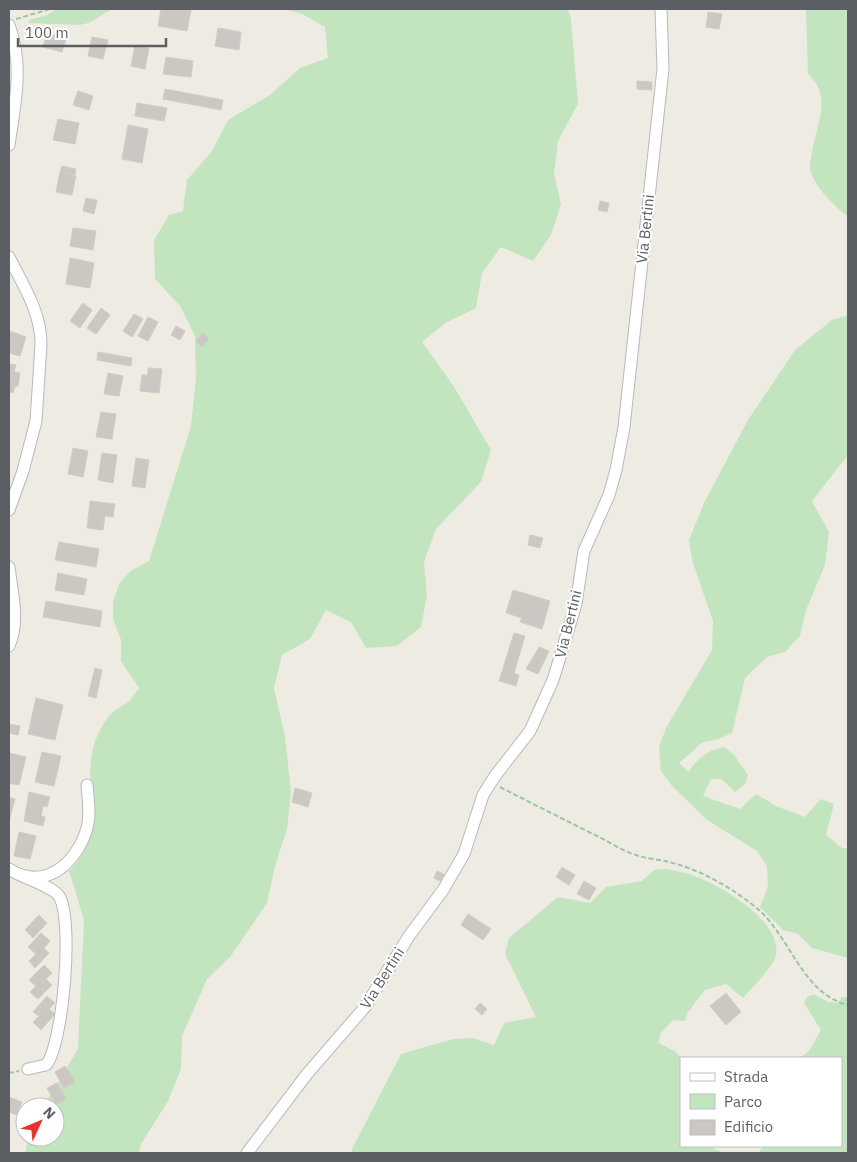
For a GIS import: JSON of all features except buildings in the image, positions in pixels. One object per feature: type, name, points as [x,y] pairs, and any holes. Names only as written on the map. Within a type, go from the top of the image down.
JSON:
[{"type":"street","name":"Via Bertini","points":[[247,1153],[308,1074],[365,1007],[409,936],[443,890],[462,859],[478,807],[490,783],[527,737],[549,689],[576,604],[584,551],[614,479],[624,427],[661,85],[661,9]]},
{"type":"street","points":[[9,25],[16,50],[17,63],[16,100],[9,144]]},
{"type":"street","points":[[9,257],[36,310],[41,338],[36,421],[23,471],[9,510]]},
{"type":"street","points":[[9,567],[15,612],[13,633],[9,646]]},
{"type":"street","points":[[12,871],[32,878],[46,876],[60,870],[73,857],[87,827],[89,813],[87,785]]},
{"type":"street","points":[[12,871],[58,894],[62,904],[65,930],[65,970],[56,1045],[46,1065],[38,1069],[28,1070]]},
{"type":"path","points":[[9,20],[50,9]]},
{"type":"path","points":[[490,783],[636,855],[694,869],[723,885],[759,910],[781,934],[800,967],[821,991],[832,1000],[848,1005]]},
{"type":"green space","points":[[57,9],[112,9],[89,23],[79,25],[28,23],[29,20],[47,15]]},
{"type":"green space","points":[[284,9],[568,9],[571,19],[578,104],[558,141],[554,174],[561,204],[551,235],[533,261],[501,247],[482,273],[476,308],[447,322],[422,342],[453,385],[491,450],[481,482],[436,529],[424,562],[427,595],[421,627],[397,646],[366,648],[351,622],[326,610],[310,639],[282,655],[274,688],[285,737],[291,792],[287,829],[275,866],[267,903],[230,957],[207,979],[182,1036],[181,1069],[168,1101],[141,1144],[139,1153],[25,1153],[26,1147],[65,1147],[65,1097],[49,1097],[78,1049],[84,920],[69,871],[81,858],[91,828],[90,781],[95,740],[108,717],[129,701],[139,688],[121,661],[121,640],[113,619],[113,601],[120,582],[132,570],[149,561],[191,426],[196,378],[195,336],[180,306],[155,279],[154,240],[169,215],[183,211],[187,180],[212,151],[228,120],[270,95],[300,68],[328,58],[325,27],[302,14]]},
{"type":"green space","points":[[806,9],[848,9],[848,217],[820,189],[810,169],[810,161],[821,112],[821,102],[820,92],[816,83],[808,74]]},
{"type":"green space","points":[[848,315],[848,455],[812,501],[829,532],[825,565],[806,610],[800,636],[785,652],[767,657],[745,678],[732,733],[716,740],[703,742],[679,763],[689,772],[704,755],[724,747],[734,755],[748,775],[745,784],[735,792],[721,779],[711,779],[703,796],[740,809],[756,794],[776,806],[805,817],[821,799],[834,804],[826,835],[842,848],[848,848],[848,958],[812,948],[798,934],[783,930],[760,907],[768,886],[767,866],[757,851],[707,820],[672,786],[661,771],[659,747],[666,728],[712,650],[713,621],[692,560],[689,540],[704,503],[748,420],[795,350],[832,320]]},
{"type":"green space","points":[[666,869],[692,875],[732,895],[759,917],[769,929],[775,942],[776,955],[774,960],[743,998],[726,984],[705,990],[688,1012],[685,1021],[673,1020],[660,1034],[659,1043],[676,1052],[680,1057],[680,1147],[711,1147],[723,1153],[352,1153],[352,1149],[401,1054],[453,1039],[473,1038],[494,1045],[504,1023],[536,1017],[505,954],[509,938],[558,897],[590,903],[606,887],[642,881],[654,870]]},
{"type":"green space","points":[[814,994],[828,1002],[838,1003],[842,997],[848,997],[848,1153],[758,1153],[763,1147],[842,1147],[842,1057],[801,1057],[809,1051],[821,1030],[804,1003],[807,997]]}]
